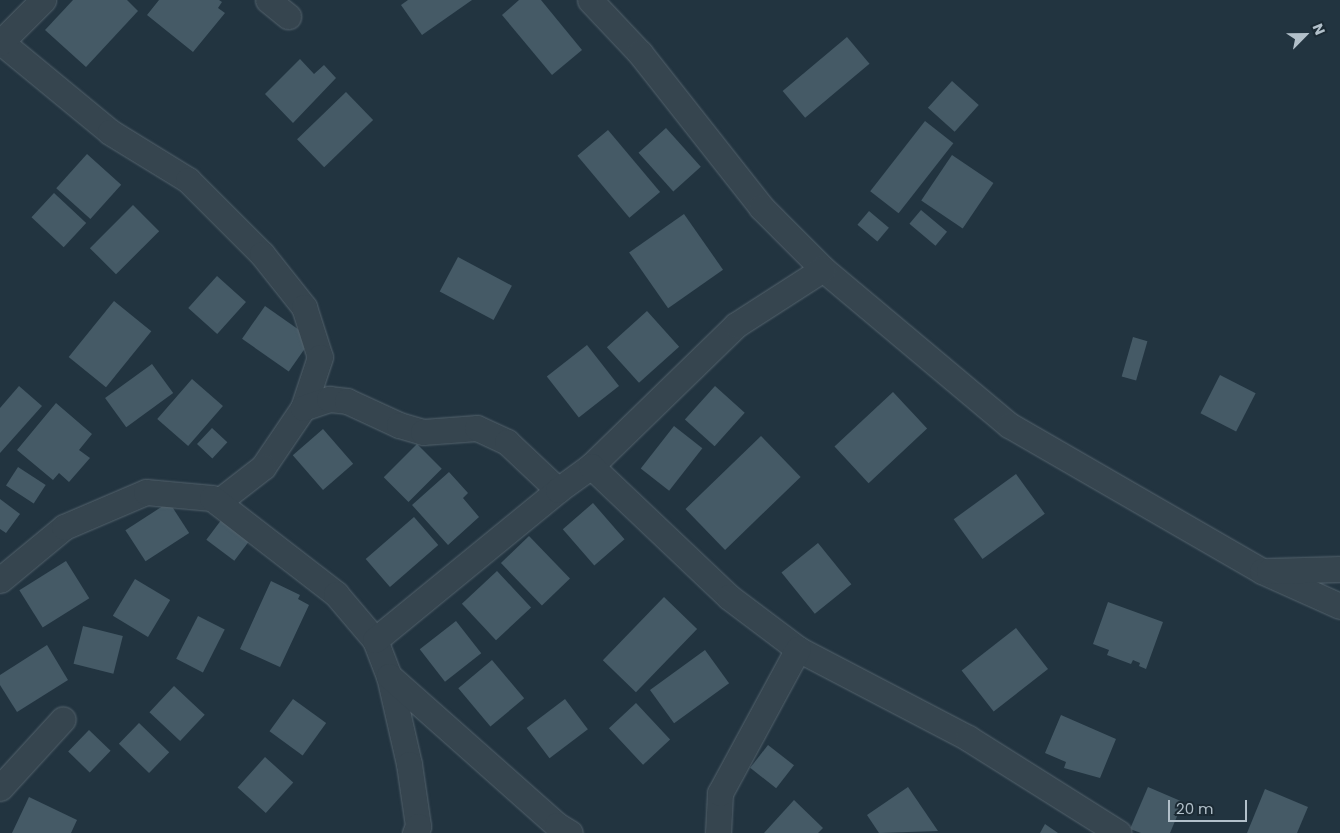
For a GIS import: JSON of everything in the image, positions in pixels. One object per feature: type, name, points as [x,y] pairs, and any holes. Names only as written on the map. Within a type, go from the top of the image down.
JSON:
[{"type":"street","points":[[43,0],[1,42],[110,132],[188,180],[262,254],[304,306],[320,357],[303,408],[264,468],[218,502]]},
{"type":"street","points":[[268,0],[288,16]]},
{"type":"street","points":[[590,0],[640,53],[761,207],[823,269],[1009,425],[1262,571],[1340,606]]},
{"type":"street","points":[[375,640],[558,490],[591,466],[736,325],[823,269]]},
{"type":"street","points":[[303,408],[329,399],[347,401],[399,425],[423,432],[477,428],[506,442],[558,490]]},
{"type":"street","points":[[591,466],[729,596],[798,649],[968,738],[1119,833]]},
{"type":"street","points":[[0,580],[64,526],[146,492],[212,498],[336,594],[375,640],[389,676],[409,764],[418,826],[415,833]]},
{"type":"street","points":[[1262,571],[1340,569]]},
{"type":"street","points":[[718,833],[720,793],[798,649]]},
{"type":"street","points":[[389,676],[557,825],[570,833]]},
{"type":"street","points":[[0,788],[63,719]]},
{"type":"building","points":[[73,0],[127,0],[138,11],[86,67],[45,30]]},
{"type":"building","points":[[159,0],[219,0],[222,2],[218,8],[225,13],[193,52],[147,15]]},
{"type":"building","points":[[408,0],[472,0],[422,35],[401,5]]},
{"type":"building","points":[[519,0],[541,0],[582,50],[552,75],[502,15]]},
{"type":"building","points":[[847,37],[869,64],[805,118],[783,91]]},
{"type":"building","points":[[300,59],[314,74],[324,65],[336,78],[293,123],[265,94]]},
{"type":"building","points":[[952,81],[979,105],[955,132],[928,108]]},
{"type":"building","points":[[346,92],[373,120],[324,167],[297,139]]},
{"type":"building","points":[[925,121],[953,143],[899,213],[870,191]]},
{"type":"building","points":[[666,128],[701,167],[673,191],[639,153]]},
{"type":"building","points":[[608,130],[660,192],[629,218],[577,156]]},
{"type":"building","points":[[87,154],[121,185],[90,219],[56,188]]},
{"type":"building","points":[[952,155],[993,183],[963,229],[921,201]]},
{"type":"building","points":[[54,193],[86,223],[64,247],[31,217]]},
{"type":"building","points":[[133,205],[159,231],[116,274],[90,248]]},
{"type":"building","points":[[921,210],[947,232],[935,246],[909,224]]},
{"type":"building","points":[[869,211],[889,228],[877,242],[857,225]]},
{"type":"building","points":[[684,214],[723,270],[668,308],[629,252]]},
{"type":"building","points":[[458,257],[512,286],[494,320],[440,291]]},
{"type":"building","points":[[217,276],[246,302],[217,334],[188,308]]},
{"type":"building","points":[[114,301],[151,331],[106,387],[69,357]]},
{"type":"building","points":[[265,306],[312,339],[289,371],[242,339]]},
{"type":"building","points":[[647,311],[679,347],[639,383],[607,347]]},
{"type":"building","points":[[1133,337],[1147,341],[1136,381],[1122,376]]},
{"type":"building","points":[[587,345],[619,386],[579,417],[547,376]]},
{"type":"building","points":[[152,364],[173,393],[126,427],[105,398]]},
{"type":"building","points":[[1220,375],[1256,393],[1236,431],[1200,413]]},
{"type":"building","points":[[192,379],[223,406],[188,446],[157,419]]},
{"type":"building","points":[[19,386],[42,406],[0,453],[0,408]]},
{"type":"building","points":[[715,386],[745,413],[715,446],[685,419]]},
{"type":"building","points":[[893,392],[927,429],[869,483],[834,447]]},
{"type":"building","points":[[56,403],[92,434],[79,450],[90,458],[69,482],[59,473],[53,480],[17,450]]},
{"type":"building","points":[[674,426],[702,448],[669,491],[641,469]]},
{"type":"building","points":[[212,428],[227,442],[212,458],[197,444]]},
{"type":"building","points":[[323,429],[353,464],[323,490],[293,455]]},
{"type":"building","points":[[761,436],[801,477],[725,550],[685,509]]},
{"type":"building","points":[[417,444],[442,469],[409,502],[384,477]]},
{"type":"building","points":[[18,467],[46,485],[34,503],[6,485]]},
{"type":"building","points":[[449,472],[468,493],[463,498],[479,517],[448,545],[412,505]]},
{"type":"building","points":[[1016,474],[1045,514],[983,559],[954,519]]},
{"type":"building","points":[[0,499],[20,514],[6,533],[0,529]]},
{"type":"building","points":[[169,502],[189,533],[146,561],[125,530]]},
{"type":"building","points":[[593,503],[624,539],[594,565],[563,529]]},
{"type":"building","points":[[225,515],[253,536],[234,561],[206,540]]},
{"type":"building","points":[[414,517],[438,545],[390,587],[366,559]]},
{"type":"building","points":[[529,536],[570,578],[542,606],[501,563]]},
{"type":"building","points":[[818,543],[851,584],[815,614],[781,573]]},
{"type":"building","points":[[66,561],[89,598],[43,627],[19,590]]},
{"type":"building","points":[[497,571],[531,608],[496,640],[462,604]]},
{"type":"building","points":[[135,579],[170,600],[148,637],[113,616]]},
{"type":"building","points":[[271,581],[300,595],[298,599],[309,605],[280,667],[240,649]]},
{"type":"building","points":[[664,597],[697,629],[636,692],[603,660]]},
{"type":"building","points":[[1108,602],[1163,622],[1146,669],[1139,666],[1140,663],[1133,660],[1131,664],[1107,655],[1109,650],[1093,644]]},
{"type":"building","points":[[198,616],[225,630],[203,672],[176,659]]},
{"type":"building","points":[[456,621],[481,653],[445,682],[420,649]]},
{"type":"building","points":[[83,626],[123,636],[113,674],[74,664]]},
{"type":"building","points":[[1016,628],[1048,669],[994,711],[962,670]]},
{"type":"building","points":[[47,645],[68,680],[17,712],[0,685],[0,675]]},
{"type":"building","points":[[705,650],[729,683],[674,723],[650,690]]},
{"type":"building","points":[[492,660],[524,698],[490,727],[458,688]]},
{"type":"building","points":[[174,686],[205,715],[180,741],[149,712]]},
{"type":"building","points":[[293,699],[326,723],[303,755],[269,731]]},
{"type":"building","points":[[565,699],[588,729],[550,758],[527,728]]},
{"type":"building","points":[[636,703],[670,740],[643,765],[609,728]]},
{"type":"building","points":[[1061,715],[1116,739],[1100,778],[1064,768],[1066,762],[1045,753]]},
{"type":"building","points":[[139,723],[169,752],[149,773],[119,744]]},
{"type":"building","points":[[89,730],[111,751],[90,772],[68,752]]},
{"type":"building","points":[[768,745],[794,765],[776,788],[750,768]]},
{"type":"building","points":[[265,757],[293,782],[266,813],[238,787]]},
{"type":"building","points":[[908,787],[938,831],[879,833],[867,815]]},
{"type":"building","points":[[1148,787],[1183,802],[1170,833],[1141,833],[1130,829]]},
{"type":"building","points":[[1265,789],[1308,807],[1297,833],[1247,833]]},
{"type":"building","points":[[29,797],[77,820],[71,833],[12,833]]},
{"type":"building","points":[[794,800],[823,828],[818,833],[764,833]]},
{"type":"building","points":[[1045,824],[1058,833],[1040,833]]}]
